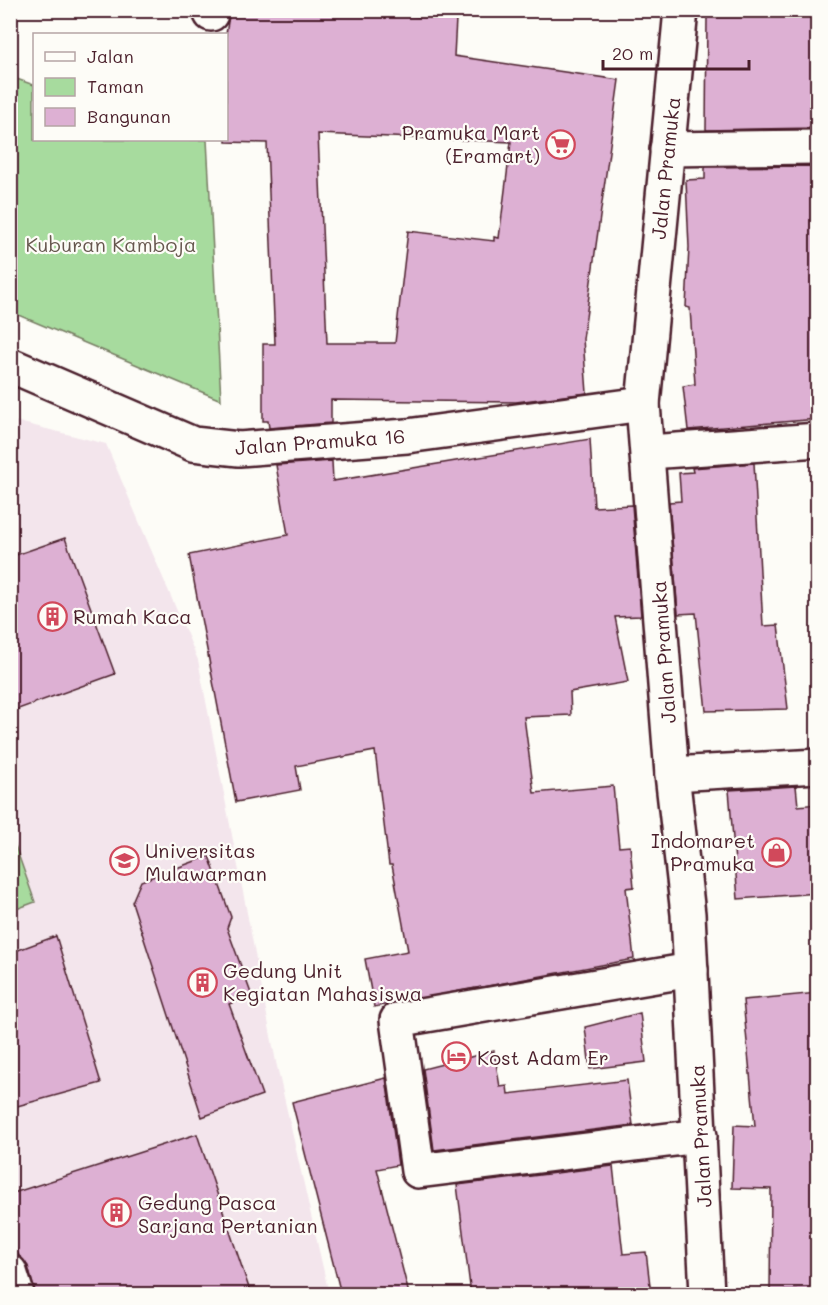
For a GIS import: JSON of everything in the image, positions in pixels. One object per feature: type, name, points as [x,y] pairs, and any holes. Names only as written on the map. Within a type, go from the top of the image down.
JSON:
[{"type":"street","name":"Jalan Pramuka","points":[[681,10],[643,405],[649,452],[672,774],[688,914],[707,1294]]},
{"type":"street","points":[[667,149],[818,147]]},
{"type":"street","name":"Jalan Pramuka 16","points":[[10,365],[193,444],[239,449],[407,436],[643,405]]},
{"type":"street","points":[[649,452],[818,440]]},
{"type":"street","points":[[672,774],[818,766]]},
{"type":"street","points":[[691,970],[397,1020],[418,1171],[700,1136]]},
{"type":"street","points":[[10,1272],[17,1294]]},
{"type":"shaded area","name":"Universitas Mulawarman","points":[[11,420],[106,444],[198,660],[276,1062],[329,1294],[11,1294]]},
{"type":"green space","name":"Kuburan Kamboja","points":[[11,77],[33,85],[33,141],[207,141],[221,400],[11,312]]},
{"type":"green space","points":[[11,834],[35,902],[10,911]]},
{"type":"building","points":[[230,10],[313,10],[456,19],[454,56],[619,80],[583,339],[587,393],[516,402],[331,400],[331,423],[269,428],[268,421],[263,421],[263,344],[275,344],[267,143],[226,142],[228,141],[228,33],[226,33]],"holes":[[[318,134],[511,142],[499,238],[494,237],[494,241],[408,231],[395,343],[327,343]]]},
{"type":"building","points":[[818,13],[818,128],[706,130],[707,17],[787,17]]},
{"type":"building","points":[[817,166],[818,419],[688,430],[683,386],[695,384],[690,308],[686,307],[689,247],[686,180],[705,179],[705,167]]},
{"type":"building","points":[[590,439],[594,507],[632,505],[641,616],[615,617],[628,682],[570,692],[571,715],[524,717],[534,793],[613,786],[619,847],[630,846],[634,887],[626,888],[634,959],[374,1007],[365,959],[408,951],[392,865],[389,865],[375,751],[296,766],[300,790],[236,802],[189,555],[288,535],[276,465],[332,461],[333,481]]},
{"type":"building","points":[[754,463],[763,626],[778,625],[788,709],[706,711],[696,613],[678,614],[669,502],[681,501],[679,473],[693,472],[692,468]]},
{"type":"building","name":"Rumah Kaca","points":[[65,538],[115,674],[10,712],[10,557]]},
{"type":"building","name":"Indomaret Pramuka","points":[[796,786],[798,806],[818,804],[818,893],[738,899],[729,790]]},
{"type":"building","name":"Gedung Unit Kegiatan Mahasiswa","points":[[209,856],[231,917],[227,928],[252,996],[229,1004],[262,1095],[202,1117],[132,902],[141,881]]},
{"type":"building","points":[[56,936],[101,1083],[10,1108],[10,953]]},
{"type":"building","points":[[818,993],[818,1291],[770,1291],[771,1189],[732,1188],[734,1125],[755,1126],[743,1000]]},
{"type":"building","points":[[640,1013],[646,1062],[590,1069],[585,1027]]},
{"type":"building","points":[[494,1051],[500,1087],[507,1086],[508,1094],[627,1080],[633,1125],[434,1150],[423,1069]]},
{"type":"building","points":[[386,1078],[398,1165],[377,1169],[409,1294],[341,1294],[292,1102]]},
{"type":"building","name":"Gedung Pasca Sarjana Pertanian","points":[[197,1134],[251,1294],[35,1294],[28,1266],[19,1256],[10,1232],[10,1194]]},
{"type":"building","points":[[613,1166],[623,1254],[646,1252],[651,1294],[471,1294],[457,1185]]},
{"type":"place","name":"Pramuka Mart (Eramart)","points":[[561,144]]},
{"type":"place","name":"Rumah Kaca","points":[[52,616]]},
{"type":"place","name":"Indomaret Pramuka","points":[[776,852]]},
{"type":"place","name":"Universitas Mulawarman","points":[[124,861]]},
{"type":"place","name":"Gedung Unit Kegiatan Mahasiswa","points":[[202,982]]},
{"type":"place","name":"Kost Adam Er","points":[[456,1057]]},
{"type":"place","name":"Gedung Pasca Sarjana Pertanian","points":[[117,1213]]}]
